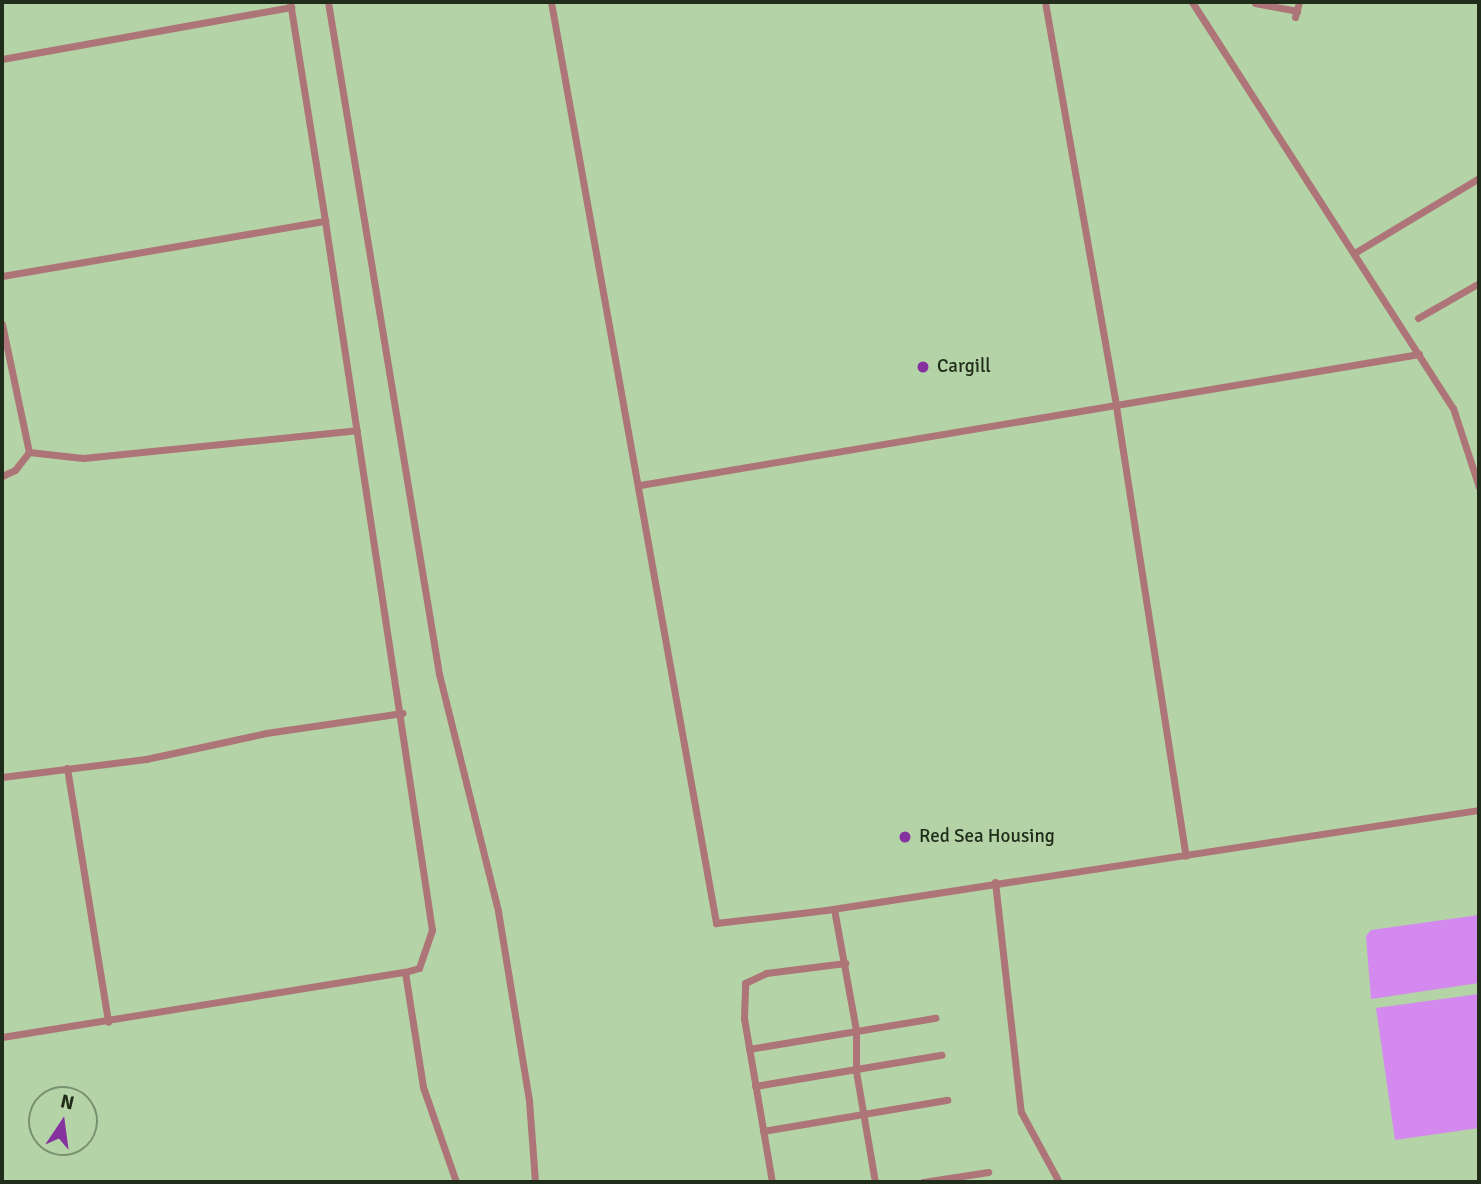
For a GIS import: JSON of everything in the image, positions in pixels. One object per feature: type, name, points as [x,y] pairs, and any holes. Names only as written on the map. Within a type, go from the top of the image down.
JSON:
[{"type":"street","points":[[328,2],[439,674],[498,911],[529,1100],[535,1182]]},
{"type":"street","points":[[551,2],[640,485],[713,919],[720,925],[834,909],[995,882],[1186,856],[1479,810]]},
{"type":"street","points":[[1045,2],[1116,406],[1186,856]]},
{"type":"street","points":[[1192,2],[1356,252],[1453,408],[1478,472],[1479,487]]},
{"type":"street","points":[[1255,3],[1296,14],[1299,2]]},
{"type":"street","points":[[2,59],[291,5],[403,713],[432,930],[419,968],[405,972],[2,1038]]},
{"type":"street","points":[[1356,252],[1479,178]]},
{"type":"street","points":[[2,275],[326,221]]},
{"type":"street","points":[[1418,318],[1479,282]]},
{"type":"street","points":[[2,324],[29,452],[15,470],[2,476]]},
{"type":"street","points":[[640,485],[1419,354]]},
{"type":"street","points":[[29,452],[83,458],[357,430]]},
{"type":"street","points":[[2,777],[146,759],[266,733],[403,713]]},
{"type":"street","points":[[67,768],[108,1022]]},
{"type":"street","points":[[995,882],[1021,1112],[1059,1182]]},
{"type":"street","points":[[834,909],[856,1030],[856,1071],[875,1182]]},
{"type":"street","points":[[772,1182],[749,1049],[742,997],[745,983],[752,976],[845,963]]},
{"type":"street","points":[[405,972],[423,1087],[456,1182]]},
{"type":"street","points":[[749,1049],[934,1018]]},
{"type":"street","points":[[755,1086],[941,1055]]},
{"type":"street","points":[[763,1131],[947,1100]]},
{"type":"street","points":[[923,1182],[988,1172]]},
{"type":"shaded area","points":[[1479,915],[1479,983],[1371,999],[1366,936],[1371,930]]},
{"type":"shaded area","points":[[1479,994],[1479,1128],[1395,1140],[1376,1008]]},
{"type":"place","name":"Cargill","points":[[923,367]]},
{"type":"place","name":"Red Sea Housing","points":[[905,837]]}]
